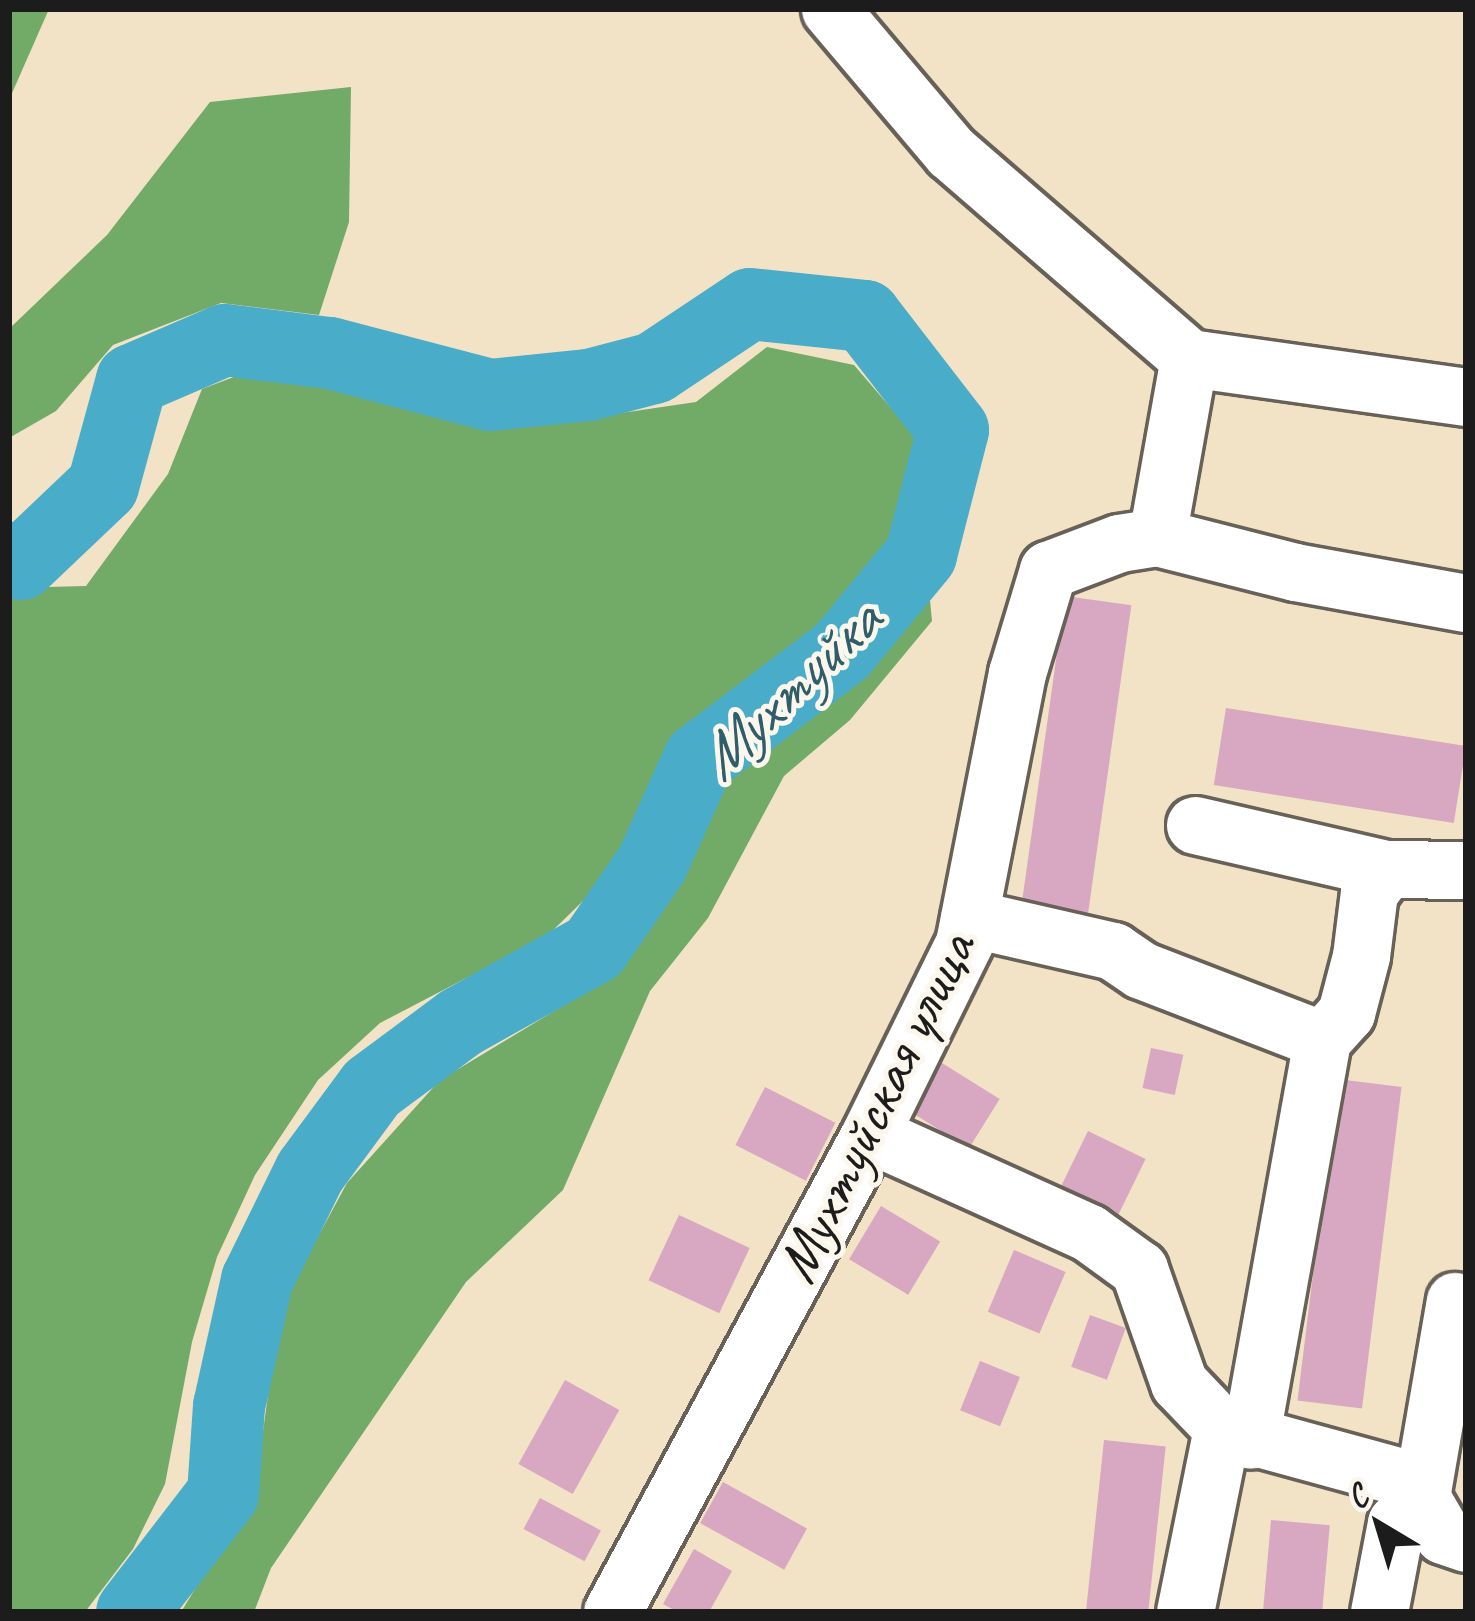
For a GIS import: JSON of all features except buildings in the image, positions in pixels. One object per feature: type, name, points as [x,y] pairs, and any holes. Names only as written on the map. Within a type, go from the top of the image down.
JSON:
[{"type":"street","points":[[830,9],[951,152],[1189,358],[1466,397]]},
{"type":"street","points":[[1189,358],[1157,537],[1295,572],[1466,603]]},
{"type":"street","name":"Мухтуйская улица","points":[[612,1612],[870,1134],[964,943],[1017,673],[1048,570],[1119,543],[1157,537]]},
{"type":"street","points":[[1195,825],[1386,868],[1466,870]]},
{"type":"street","points":[[1185,1612],[1236,1435],[1322,1040],[1346,1012],[1361,956],[1369,892],[1386,868]]},
{"type":"street","points":[[969,918],[1113,951],[1141,970],[1322,1040]]},
{"type":"street","points":[[870,1134],[1089,1233],[1139,1269],[1179,1383],[1236,1435],[1398,1476],[1421,1497],[1443,1534],[1466,1543]]},
{"type":"street","points":[[1379,1612],[1396,1522],[1421,1497],[1455,1301]]},
{"type":"green space","points":[[9,9],[49,9],[9,100]]},
{"type":"green space","points":[[351,87],[349,222],[319,315],[221,303],[113,345],[56,411],[9,438],[9,329],[107,235],[210,102]]},
{"type":"green space","points":[[767,347],[854,365],[921,443],[897,548],[849,591],[819,635],[741,709],[698,732],[658,776],[621,864],[547,936],[380,1023],[318,1080],[255,1175],[217,1257],[192,1342],[165,1484],[133,1549],[85,1612],[9,1612],[9,588],[86,586],[168,474],[202,389],[255,369],[347,384],[444,415],[594,417],[696,402]]},
{"type":"green space","points":[[928,580],[932,621],[850,720],[784,776],[708,918],[650,991],[563,1190],[466,1282],[271,1568],[254,1612],[181,1612],[255,1490],[280,1307],[347,1183],[440,1080],[589,990],[676,863],[726,772],[818,692]]},
{"type":"waterway","name":"Мухтуйка","points":[[9,558],[21,564],[103,486],[132,380],[225,340],[330,353],[490,395],[589,385],[654,368],[750,304],[865,316],[953,430],[921,555],[842,651],[699,759],[652,864],[594,948],[461,1022],[372,1088],[310,1172],[257,1280],[229,1406],[223,1494],[132,1612]]}]
